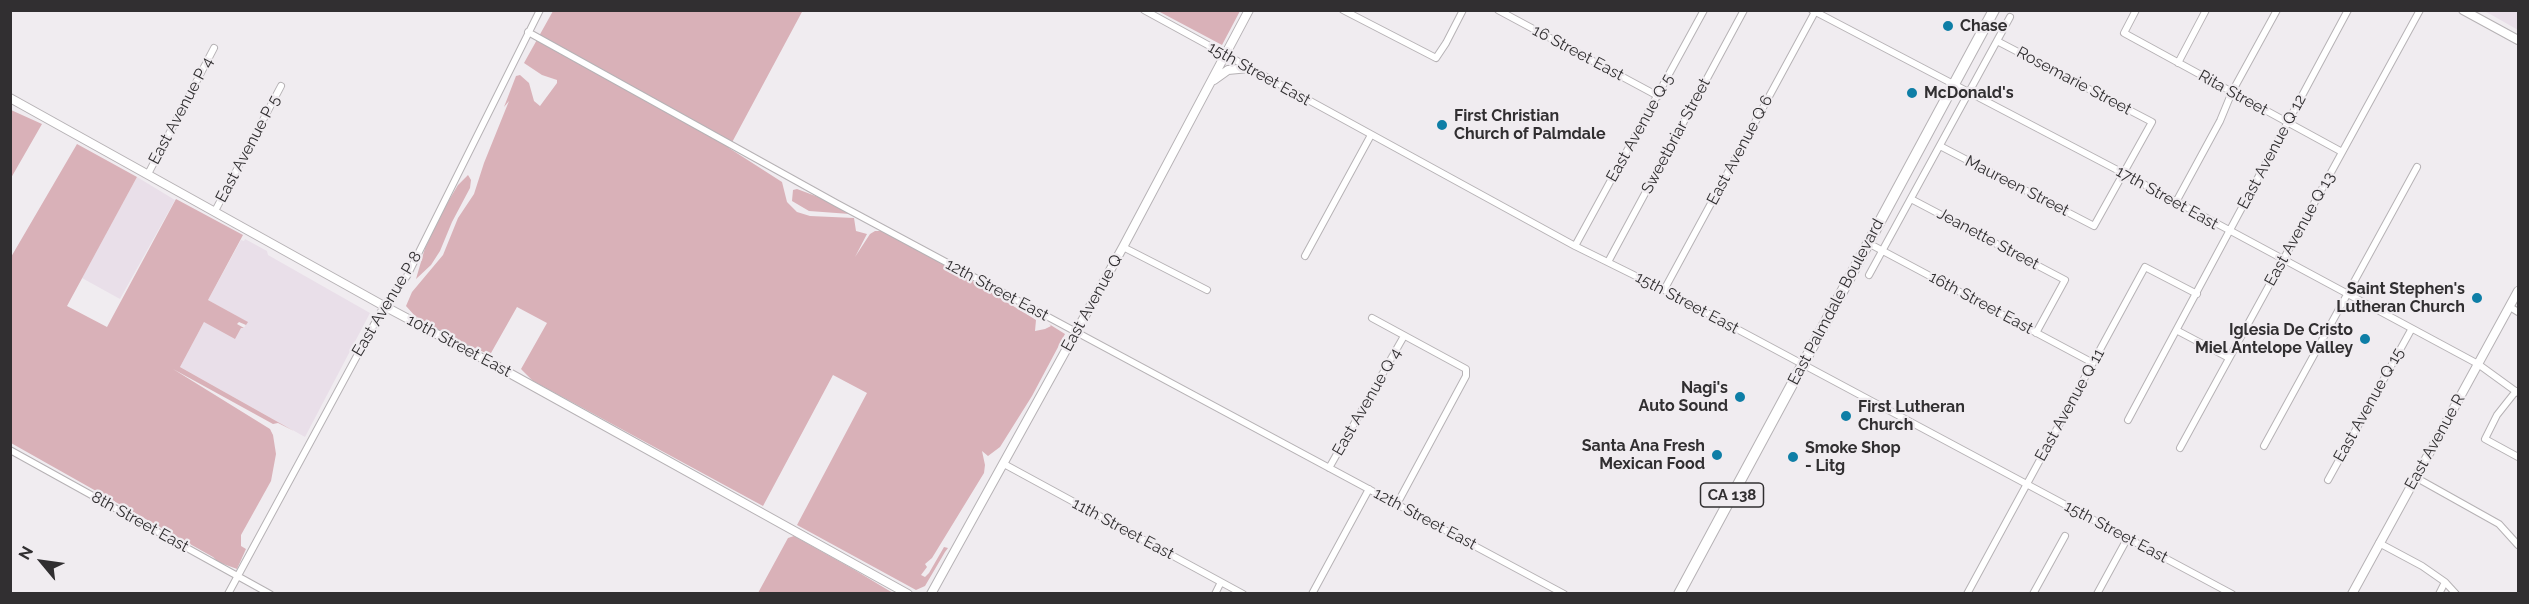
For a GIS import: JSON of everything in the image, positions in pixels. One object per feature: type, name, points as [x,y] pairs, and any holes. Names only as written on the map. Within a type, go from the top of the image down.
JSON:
[{"type":"highway","name":"East Palmdale Boulevard","points":[[1679,594],[1994,10]]},
{"type":"main road","name":"East Avenue Q","points":[[932,594],[1123,247],[1249,10]]},
{"type":"main road","points":[[2463,10],[2518,40]]},
{"type":"main road","points":[[1211,81],[1228,70],[1249,68]]},
{"type":"main road","name":"10th Street East","points":[[10,98],[908,594]]},
{"type":"main road","name":"East Avenue R","points":[[2352,594],[2518,291]]},
{"type":"street","name":"East Avenue P 8","points":[[228,594],[384,306],[406,276],[540,10]]},
{"type":"street","name":"15th Street East","points":[[1144,10],[1575,246],[1664,290],[2232,594]]},
{"type":"street","points":[[1343,10],[1436,58],[1463,10]]},
{"type":"street","name":"16 Street East","points":[[1498,10],[1658,96]]},
{"type":"street","name":"East Avenue Q 5","points":[[1575,246],[1704,10]]},
{"type":"street","name":"Sweetbriar Street","points":[[1608,262],[1744,10]]},
{"type":"street","name":"Rita Street","points":[[2136,10],[2124,33],[2342,153]]},
{"type":"street","points":[[2178,63],[2206,10]]},
{"type":"street","points":[[2176,202],[2277,10]]},
{"type":"street","name":"East Avenue Q 12","points":[[2128,420],[2178,331],[2348,10]]},
{"type":"street","name":"East Avenue Q 13","points":[[2180,447],[2420,10]]},
{"type":"street","name":"17th Street East","points":[[1814,11],[2123,173],[2411,330],[2478,364],[2517,392]]},
{"type":"street","name":"East Avenue Q 6","points":[[1664,290],[1814,11]]},
{"type":"street","name":"East Palmdale Boulevard","points":[[1869,276],[2010,17]]},
{"type":"street","name":"12th Street East","points":[[528,32],[1075,332],[1564,594]]},
{"type":"street","name":"Rosemarie Street","points":[[1997,41],[2152,122],[2123,173]]},
{"type":"street","name":"East Avenue P 4","points":[[148,174],[214,48]]},
{"type":"street","name":"East Avenue P 5","points":[[215,212],[281,86]]},
{"type":"street","points":[[1305,255],[1371,135]]},
{"type":"street","name":"Maureen Street","points":[[1940,146],[2094,226],[2123,173]]},
{"type":"street","points":[[2264,446],[2417,167]]},
{"type":"street","name":"Jeanette Street","points":[[1911,199],[2065,280],[2037,333]]},
{"type":"street","name":"16th Street East","points":[[1868,243],[2093,363]]},
{"type":"street","points":[[1123,247],[1207,290]]},
{"type":"street","name":"East Avenue Q 11","points":[[1967,594],[2145,267],[2197,294]]},
{"type":"street","points":[[2510,307],[2518,312]]},
{"type":"street","points":[[1372,318],[1466,369],[1466,376],[1397,504]]},
{"type":"street","name":"East Avenue Q 15","points":[[2328,480],[2411,330]]},
{"type":"street","points":[[2178,331],[2229,358]]},
{"type":"street","name":"East Avenue Q 4","points":[[1329,468],[1404,336]]},
{"type":"street","points":[[2517,392],[2497,415],[2485,439],[2518,457]]},
{"type":"street","name":"8th Street East","points":[[10,450],[270,594]]},
{"type":"street","name":"11th Street East","points":[[1004,464],[1243,594]]},
{"type":"street","points":[[2415,477],[2499,525],[2518,545]]},
{"type":"street","points":[[1312,594],[1369,489]]},
{"type":"street","points":[[2033,594],[2065,536]]},
{"type":"street","points":[[2097,594],[2127,539]]},
{"type":"street","points":[[2379,543],[2422,566],[2445,582],[2456,594]]},
{"type":"street","points":[[1215,594],[1221,582]]},
{"type":"street","points":[[2439,594],[2445,582]]},
{"type":"shaded area","points":[[803,10],[729,148],[782,182],[787,202],[797,212],[810,216],[854,218],[856,231],[867,234],[855,257],[870,234],[882,231],[948,266],[1036,320],[1035,331],[1051,326],[1049,324],[1065,334],[1032,396],[1000,447],[988,456],[982,451],[984,473],[932,558],[925,564],[927,567],[921,575],[925,577],[929,573],[944,547],[948,548],[925,586],[916,590],[797,525],[867,393],[833,375],[763,506],[533,381],[521,369],[547,323],[517,307],[491,353],[488,354],[454,339],[415,316],[406,306],[412,292],[443,255],[458,218],[474,194],[516,76],[520,75],[529,83],[534,101],[540,106],[557,83],[557,80],[542,75],[524,63],[553,11]]},
{"type":"shaded area","points":[[1158,11],[1240,11],[1222,45]]},
{"type":"shaded area","points":[[2483,11],[2518,11],[2518,30],[2490,14]]},
{"type":"shaded area","points":[[11,110],[42,124],[11,178]]},
{"type":"shaded area","points":[[77,144],[137,177],[67,306],[107,327],[176,199],[243,235],[208,300],[248,322],[246,325],[239,322],[237,324],[244,328],[241,328],[235,339],[204,322],[180,367],[294,431],[278,423],[273,424],[173,369],[270,429],[273,435],[276,454],[271,481],[241,535],[241,546],[246,549],[237,569],[218,562],[213,557],[11,443],[11,257]]},
{"type":"shaded area","points":[[468,175],[471,180],[470,188],[440,251],[431,265],[416,279],[425,248],[443,210],[458,185]]},
{"type":"shaded area","points":[[137,177],[175,200],[120,299],[82,278]]},
{"type":"shaded area","points":[[797,189],[829,201],[850,214],[809,211],[792,201],[793,190]]},
{"type":"shaded area","points":[[245,239],[267,251],[268,255],[370,313],[305,437],[180,367],[204,322],[244,328],[247,322],[208,300],[241,240]]},
{"type":"shaded area","points":[[794,536],[893,593],[758,593],[788,538]]},
{"type":"place","name":"Chase","points":[[1948,26]]},
{"type":"place","name":"McDonald's","points":[[1912,93]]},
{"type":"place","name":"First Christian Church of Palmdale","points":[[1442,125]]},
{"type":"place","name":"Saint Stephen's Lutheran Church","points":[[2477,298]]},
{"type":"place","name":"Iglesia De Cristo Miel Antelope Valley","points":[[2365,339]]},
{"type":"place","name":"Nagi's Auto Sound","points":[[1740,397]]},
{"type":"place","name":"First Lutheran Church","points":[[1846,416]]},
{"type":"place","name":"Santa Ana Fresh Mexican Food","points":[[1717,455]]},
{"type":"place","name":"Smoke Shop - Litg","points":[[1793,457]]}]
